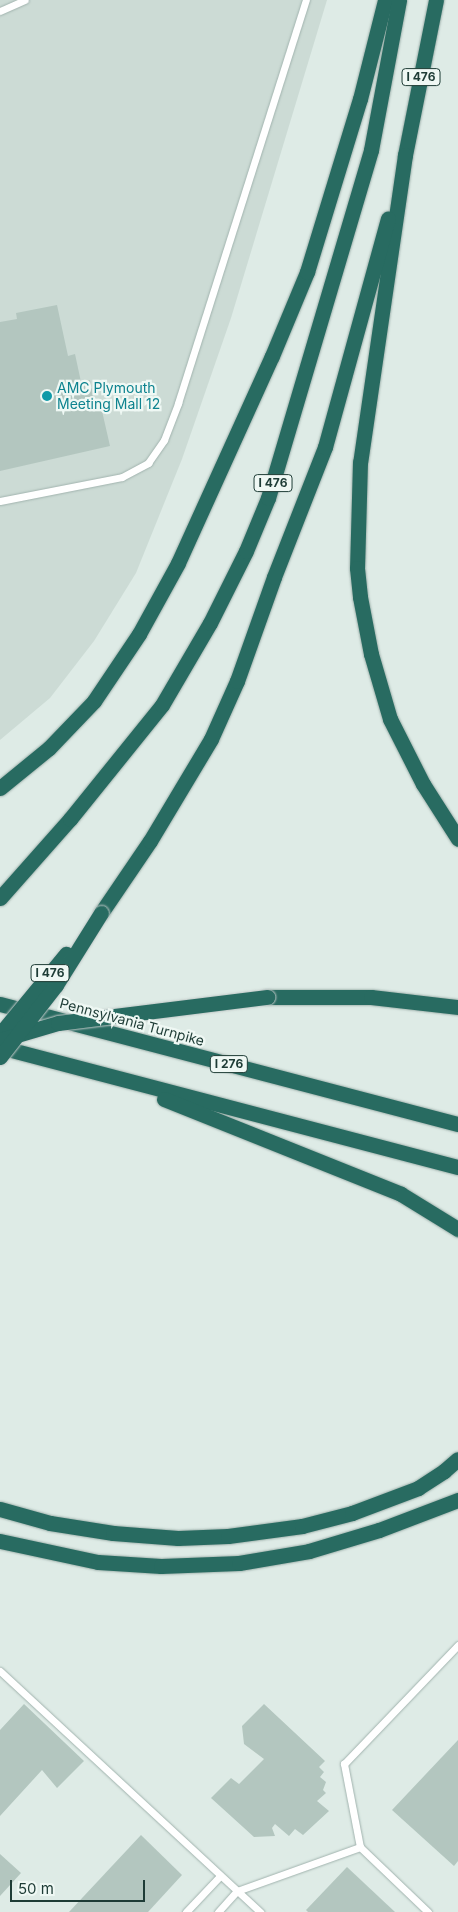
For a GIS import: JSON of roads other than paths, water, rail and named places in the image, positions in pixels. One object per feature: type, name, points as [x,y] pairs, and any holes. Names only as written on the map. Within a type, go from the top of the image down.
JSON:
[{"type":"highway","points":[[0,788],[49,748],[94,702],[140,634],[178,563],[272,356],[307,272],[360,99],[386,0]]},
{"type":"highway","name":"I 476","points":[[0,898],[70,820],[162,705],[210,623],[246,551],[268,498],[371,150],[399,0]]},
{"type":"highway","name":"I 476","points":[[0,1034],[100,913],[150,841],[211,739],[237,681],[274,576],[325,447],[405,155],[436,0]]},
{"type":"highway","points":[[405,155],[360,462],[357,568],[360,597],[371,654],[390,719],[423,784],[458,840]]},
{"type":"highway","points":[[0,1058],[56,986],[100,913]]},
{"type":"highway","points":[[0,1040],[58,1024],[267,997],[371,997],[458,1007]]},
{"type":"highway","name":"Pennsylvania Turnpike","points":[[0,1004],[458,1124]]},
{"type":"highway","points":[[0,1047],[458,1167]]},
{"type":"highway","points":[[107,1076],[401,1194],[458,1229]]},
{"type":"highway","points":[[0,1509],[50,1523],[113,1533],[178,1538],[228,1536],[302,1526],[352,1513],[418,1488],[444,1471],[458,1458]]},
{"type":"highway","points":[[0,1541],[98,1562],[161,1566],[239,1563],[309,1551],[378,1530],[458,1500]]},
{"type":"lane","points":[[0,11],[25,0]]},
{"type":"lane","points":[[0,501],[122,477],[148,463],[164,440],[180,398],[306,0]]},
{"type":"lane","points":[[428,1912],[360,1847],[344,1764],[458,1645]]},
{"type":"lane","points":[[0,1671],[260,1912]]},
{"type":"lane","points":[[218,1912],[237,1891],[360,1847]]},
{"type":"lane","points":[[186,1912],[220,1876]]},
{"type":"place","name":"AMC Plymouth Meeting Mall 12","points":[[47,396]]}]
